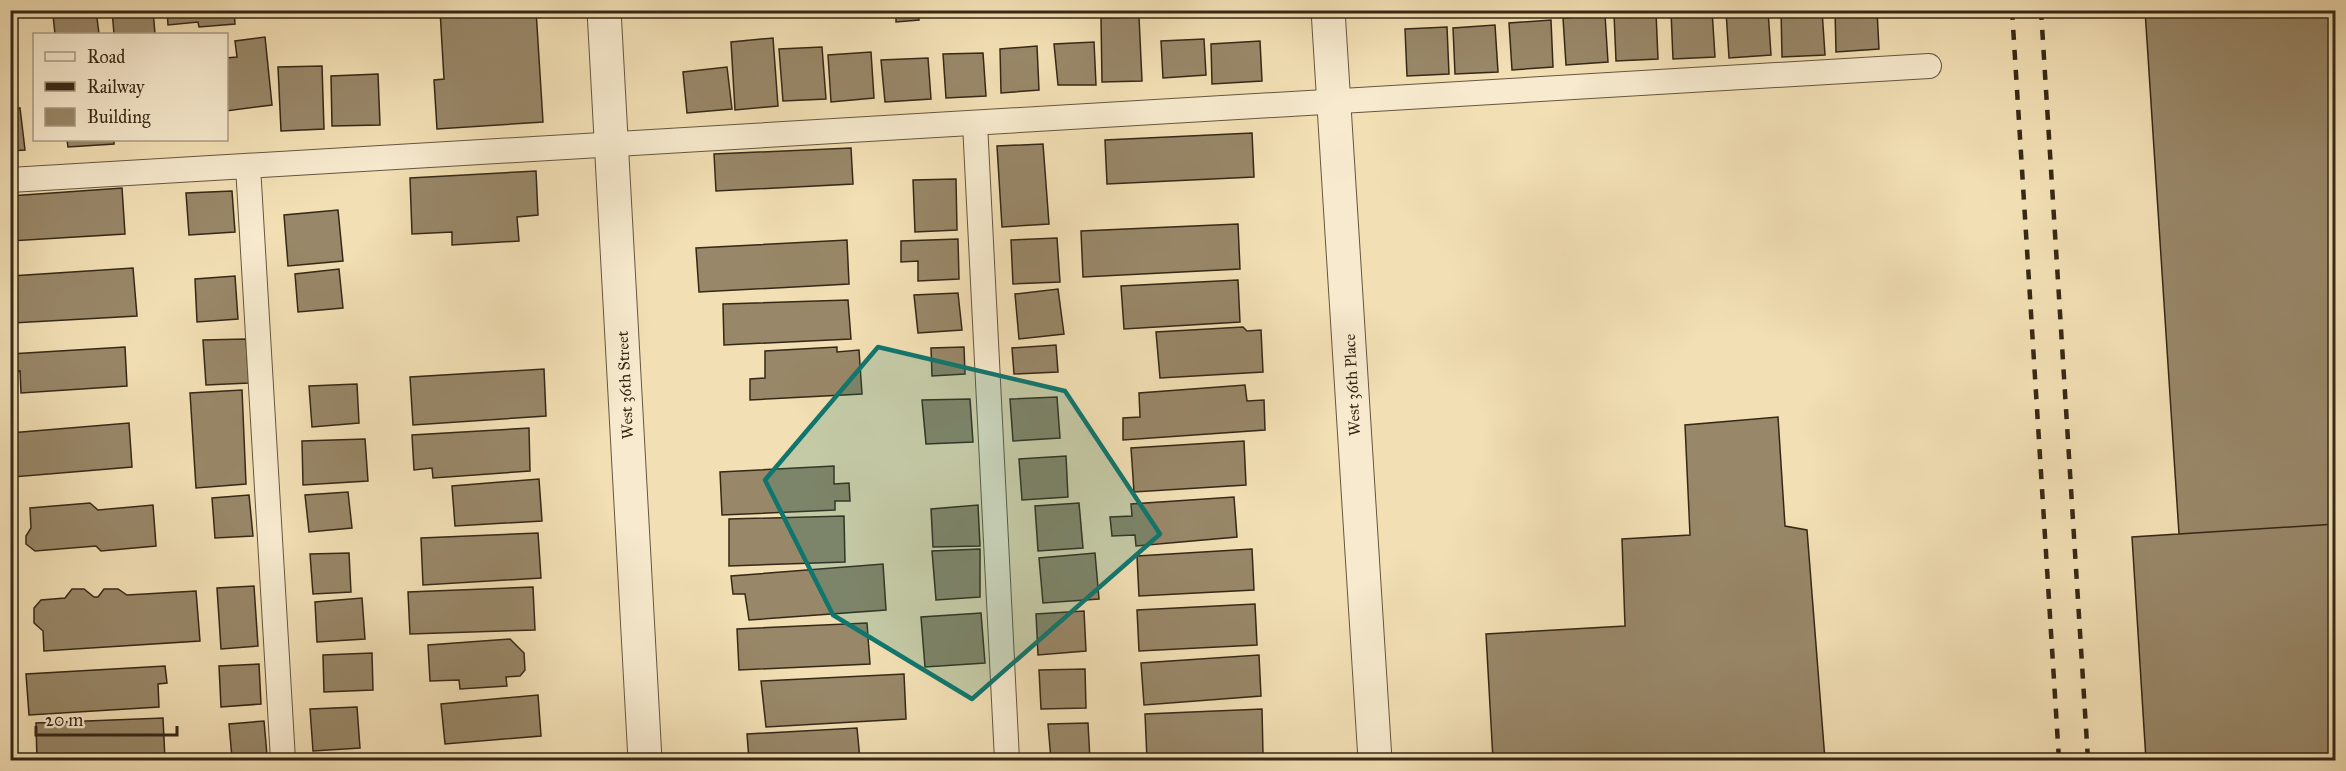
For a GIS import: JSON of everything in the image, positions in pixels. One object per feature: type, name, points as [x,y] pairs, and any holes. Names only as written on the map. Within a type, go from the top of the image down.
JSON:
[{"type":"street","name":"West 36th Street","points":[[604,10],[645,760]]},
{"type":"street","name":"West 36th Place","points":[[1328,10],[1375,760]]},
{"type":"lane","points":[[10,180],[1929,66]]},
{"type":"lane","points":[[975,123],[1007,760]]},
{"type":"lane","points":[[248,166],[283,760]]},
{"type":"highlighted area","points":[[878,347],[1065,391],[1160,534],[972,699],[833,615],[765,480]]},
{"type":"building","points":[[58,10],[96,10],[99,33],[55,33],[53,15]]},
{"type":"building","points":[[112,10],[153,10],[155,33],[114,33]]},
{"type":"building","points":[[167,10],[234,10],[235,24],[199,27],[198,22],[168,25]]},
{"type":"building","points":[[440,10],[536,10],[543,122],[437,129],[434,80],[444,79]]},
{"type":"building","points":[[878,10],[918,10],[919,20],[896,22],[896,14],[878,14]]},
{"type":"building","points":[[1712,10],[1715,57],[1673,59],[1671,12]]},
{"type":"building","points":[[1768,10],[1771,55],[1729,58],[1726,11]]},
{"type":"building","points":[[1781,10],[1822,10],[1825,55],[1782,57]]},
{"type":"building","points":[[1835,10],[1877,10],[1879,49],[1836,52]]},
{"type":"building","points":[[2145,10],[2336,10],[2336,524],[2179,534]]},
{"type":"building","points":[[1656,12],[1658,59],[1616,61],[1614,14]]},
{"type":"building","points":[[1605,15],[1608,62],[1566,65],[1563,18]]},
{"type":"building","points":[[1139,17],[1142,81],[1102,82],[1101,18]]},
{"type":"building","points":[[1551,20],[1553,67],[1512,70],[1509,23]]},
{"type":"building","points":[[1495,25],[1498,72],[1455,74],[1453,28]]},
{"type":"building","points":[[1447,27],[1449,74],[1407,76],[1405,29]]},
{"type":"building","points":[[265,37],[272,105],[228,111],[228,58],[237,57],[235,41]]},
{"type":"building","points":[[773,38],[778,106],[735,110],[731,42]]},
{"type":"building","points":[[1204,39],[1206,75],[1163,78],[1161,41]]},
{"type":"building","points":[[1260,41],[1262,81],[1212,84],[1211,44]]},
{"type":"building","points":[[1094,42],[1096,85],[1058,85],[1054,44]]},
{"type":"building","points":[[1037,46],[1039,90],[1001,93],[1000,49]]},
{"type":"building","points":[[822,47],[826,99],[783,101],[779,49]]},
{"type":"building","points":[[871,52],[874,98],[831,102],[828,55]]},
{"type":"building","points":[[983,53],[986,96],[946,98],[943,54]]},
{"type":"building","points":[[928,58],[931,99],[885,102],[881,60]]},
{"type":"building","points":[[322,66],[324,129],[281,131],[278,67]]},
{"type":"building","points":[[727,67],[732,109],[687,113],[683,72]]},
{"type":"building","points":[[378,74],[380,125],[332,126],[331,76]]},
{"type":"building","points":[[10,108],[20,108],[25,150],[10,151]]},
{"type":"building","points":[[1252,133],[1254,177],[1107,184],[1105,140]]},
{"type":"building","points":[[67,141],[114,141],[114,144],[68,147]]},
{"type":"building","points":[[1043,144],[1049,224],[1002,227],[997,146]]},
{"type":"building","points":[[851,148],[853,184],[716,191],[714,154]]},
{"type":"building","points":[[536,171],[538,215],[517,217],[519,241],[452,245],[452,232],[412,234],[410,178]]},
{"type":"building","points":[[956,179],[957,230],[915,232],[913,180]]},
{"type":"building","points":[[122,188],[125,234],[10,241],[10,196]]},
{"type":"building","points":[[232,191],[235,232],[189,235],[186,193]]},
{"type":"building","points":[[338,210],[343,261],[288,266],[284,215]]},
{"type":"building","points":[[1238,224],[1240,269],[1083,277],[1081,231]]},
{"type":"building","points":[[1057,238],[1060,282],[1013,284],[1011,240]]},
{"type":"building","points":[[958,239],[959,279],[918,281],[918,261],[901,262],[901,241]]},
{"type":"building","points":[[847,240],[849,284],[699,292],[696,248]]},
{"type":"building","points":[[133,268],[137,316],[13,323],[11,276]]},
{"type":"building","points":[[339,269],[343,308],[298,312],[295,274]]},
{"type":"building","points":[[235,276],[238,319],[197,322],[195,279]]},
{"type":"building","points":[[1238,280],[1240,322],[1124,329],[1121,286]]},
{"type":"building","points":[[1058,289],[1064,334],[1019,339],[1015,294]]},
{"type":"building","points":[[958,293],[962,330],[918,333],[914,295]]},
{"type":"building","points":[[848,300],[851,339],[724,345],[723,304]]},
{"type":"building","points":[[1243,327],[1247,331],[1261,330],[1263,372],[1160,378],[1156,332]]},
{"type":"building","points":[[246,339],[249,383],[206,385],[203,340]]},
{"type":"building","points":[[1056,345],[1058,372],[1014,374],[1012,348]]},
{"type":"building","points":[[125,347],[127,386],[21,393],[20,371],[10,373],[10,354]]},
{"type":"building","points":[[837,347],[837,352],[859,350],[862,394],[750,400],[750,379],[765,378],[765,351]]},
{"type":"building","points":[[964,347],[965,374],[932,376],[931,348]]},
{"type":"building","points":[[544,369],[546,416],[413,425],[410,377]]},
{"type":"building","points":[[357,384],[359,423],[312,427],[309,386]]},
{"type":"building","points":[[1245,385],[1247,401],[1264,400],[1265,430],[1123,440],[1123,418],[1140,417],[1139,393]]},
{"type":"building","points":[[242,390],[246,484],[196,488],[190,393]]},
{"type":"building","points":[[1057,397],[1060,438],[1013,441],[1010,399]]},
{"type":"building","points":[[970,399],[973,442],[926,444],[922,400]]},
{"type":"building","points":[[1778,417],[1785,526],[1807,530],[1825,760],[1493,760],[1486,634],[1625,626],[1622,539],[1690,535],[1685,425]]},
{"type":"building","points":[[129,423],[132,467],[13,477],[10,433]]},
{"type":"building","points":[[529,428],[530,471],[433,478],[432,468],[414,470],[412,435]]},
{"type":"building","points":[[365,439],[368,481],[303,485],[302,441]]},
{"type":"building","points":[[1244,441],[1246,485],[1134,492],[1131,448]]},
{"type":"building","points":[[1066,456],[1068,497],[1022,500],[1019,459]]},
{"type":"building","points":[[834,466],[834,484],[849,483],[850,501],[835,501],[835,510],[722,515],[720,472]]},
{"type":"building","points":[[539,479],[542,521],[455,526],[452,486]]},
{"type":"building","points":[[348,492],[352,528],[309,532],[305,495]]},
{"type":"building","points":[[249,495],[253,536],[215,538],[212,498]]},
{"type":"building","points":[[1234,497],[1237,537],[1136,546],[1135,535],[1112,536],[1110,517],[1132,516],[1131,504]]},
{"type":"building","points":[[90,503],[98,510],[153,505],[156,546],[101,551],[96,546],[35,551],[26,544],[26,536],[31,528],[30,508]]},
{"type":"building","points":[[1079,503],[1083,548],[1038,551],[1035,506]]},
{"type":"building","points":[[978,505],[980,546],[933,547],[931,509]]},
{"type":"building","points":[[844,516],[845,562],[729,566],[729,519]]},
{"type":"building","points":[[2336,524],[2336,760],[2146,760],[2132,537]]},
{"type":"building","points":[[538,533],[541,578],[423,585],[421,538]]},
{"type":"building","points":[[980,549],[980,597],[936,600],[932,551]]},
{"type":"building","points":[[1252,549],[1254,590],[1139,596],[1137,556]]},
{"type":"building","points":[[349,553],[351,592],[313,594],[310,554]]},
{"type":"building","points":[[1095,553],[1099,599],[1043,603],[1039,558]]},
{"type":"building","points":[[883,564],[886,610],[749,620],[745,594],[733,594],[731,576]]},
{"type":"building","points":[[254,586],[258,646],[221,649],[217,588]]},
{"type":"building","points":[[533,587],[535,630],[410,634],[408,592]]},
{"type":"building","points":[[72,589],[84,589],[94,597],[98,597],[104,589],[118,589],[127,595],[196,591],[200,641],[44,651],[43,631],[34,623],[34,608],[41,600],[65,598]]},
{"type":"building","points":[[362,598],[365,639],[317,642],[315,602]]},
{"type":"building","points":[[1255,604],[1257,645],[1139,651],[1137,610]]},
{"type":"building","points":[[1084,611],[1086,651],[1038,655],[1036,614]]},
{"type":"building","points":[[981,613],[985,663],[925,667],[921,617]]},
{"type":"building","points":[[867,623],[870,664],[739,670],[737,629]]},
{"type":"building","points":[[510,639],[524,653],[525,670],[520,676],[506,677],[507,686],[460,689],[459,680],[430,681],[428,645]]},
{"type":"building","points":[[372,653],[373,690],[324,692],[323,655]]},
{"type":"building","points":[[1259,655],[1261,696],[1144,705],[1141,663]]},
{"type":"building","points":[[259,664],[261,704],[221,707],[219,666]]},
{"type":"building","points":[[165,666],[167,683],[158,684],[159,707],[29,715],[26,674]]},
{"type":"building","points":[[1085,669],[1086,708],[1041,709],[1039,670]]},
{"type":"building","points":[[904,674],[906,719],[766,727],[761,681]]},
{"type":"building","points":[[538,695],[541,736],[445,744],[441,704]]},
{"type":"building","points":[[357,707],[360,748],[313,751],[310,709]]},
{"type":"building","points":[[1262,709],[1263,754],[1147,760],[1145,714]]},
{"type":"building","points":[[163,718],[165,760],[37,760],[36,723]]},
{"type":"building","points":[[264,721],[267,755],[232,758],[229,724]]},
{"type":"building","points":[[1088,723],[1090,760],[1051,760],[1048,724]]},
{"type":"building","points":[[857,728],[860,760],[749,760],[747,734]]},
{"type":"building","points":[[398,755],[398,760],[319,760],[319,759]]},
{"type":"railway","points":[[2012,10],[2059,760]]},
{"type":"railway","points":[[2041,10],[2088,760]]}]
